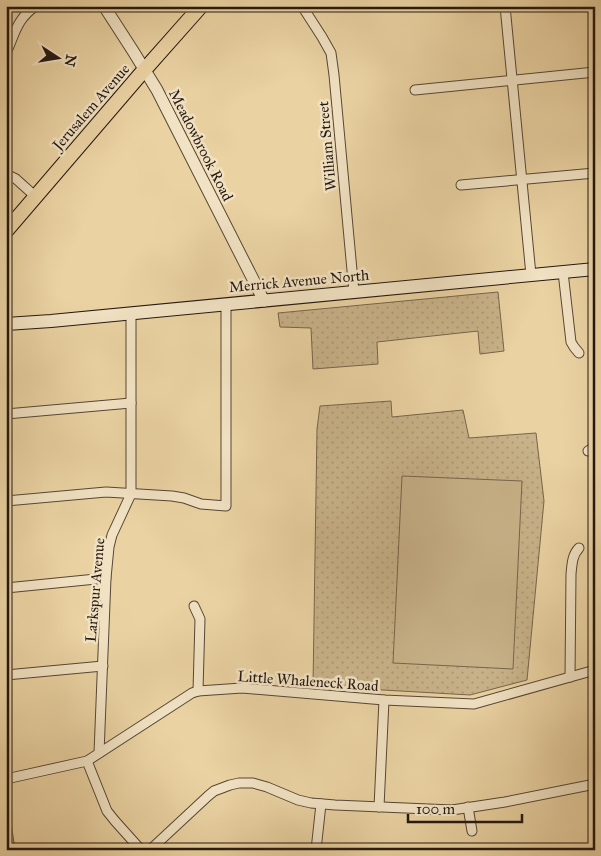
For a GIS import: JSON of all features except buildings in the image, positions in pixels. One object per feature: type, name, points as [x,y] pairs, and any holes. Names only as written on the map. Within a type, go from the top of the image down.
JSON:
[{"type":"main road","name":"Jerusalem Avenue","points":[[6,231],[201,6]]},
{"type":"main road","name":"Merrick Avenue North","points":[[6,324],[131,314],[595,269]]},
{"type":"street","points":[[6,54],[15,29],[24,16],[36,6]]},
{"type":"street","name":"Meadowbrook Road","points":[[104,6],[156,90],[264,301]]},
{"type":"street","name":"William Street","points":[[302,6],[331,53],[354,292]]},
{"type":"street","points":[[505,6],[531,275]]},
{"type":"street","points":[[415,90],[595,72]]},
{"type":"street","points":[[460,185],[595,173]]},
{"type":"street","points":[[6,174],[16,179],[36,197]]},
{"type":"street","points":[[563,272],[571,342],[579,353]]},
{"type":"street","points":[[6,501],[106,492],[172,496],[201,504],[226,506],[226,304]]},
{"type":"street","name":"Larkspur Avenue","points":[[99,753],[109,547],[112,535],[131,494],[131,314]]},
{"type":"street","points":[[6,414],[131,403]]},
{"type":"street","points":[[570,677],[571,574],[573,557],[579,548]]},
{"type":"street","points":[[6,588],[106,578]]},
{"type":"street","points":[[194,606],[200,619],[198,691]]},
{"type":"street","points":[[6,675],[103,666]]},
{"type":"street","name":"Little Whaleneck Road","points":[[6,779],[87,762],[192,693],[198,691],[242,688],[384,700],[474,704],[595,670]]},
{"type":"street","points":[[379,807],[384,700]]},
{"type":"street","points":[[87,762],[107,811],[141,850]]},
{"type":"street","points":[[150,850],[214,791],[238,783],[253,783],[298,800],[321,804],[452,810],[505,802],[595,784]]},
{"type":"street","points":[[316,850],[321,804]]},
{"type":"street","points":[[468,807],[472,831]]},
{"type":"street","points":[[6,824],[10,850]]},
{"type":"shaded area","points":[[498,292],[504,351],[480,354],[478,331],[377,342],[378,364],[313,369],[311,328],[280,327],[278,313]]},
{"type":"shaded area","points":[[391,401],[392,417],[463,410],[469,438],[536,433],[544,501],[527,680],[470,695],[313,686],[317,429],[320,406]]},
{"type":"shaded area","points":[[402,476],[522,481],[513,669],[393,663]]}]
